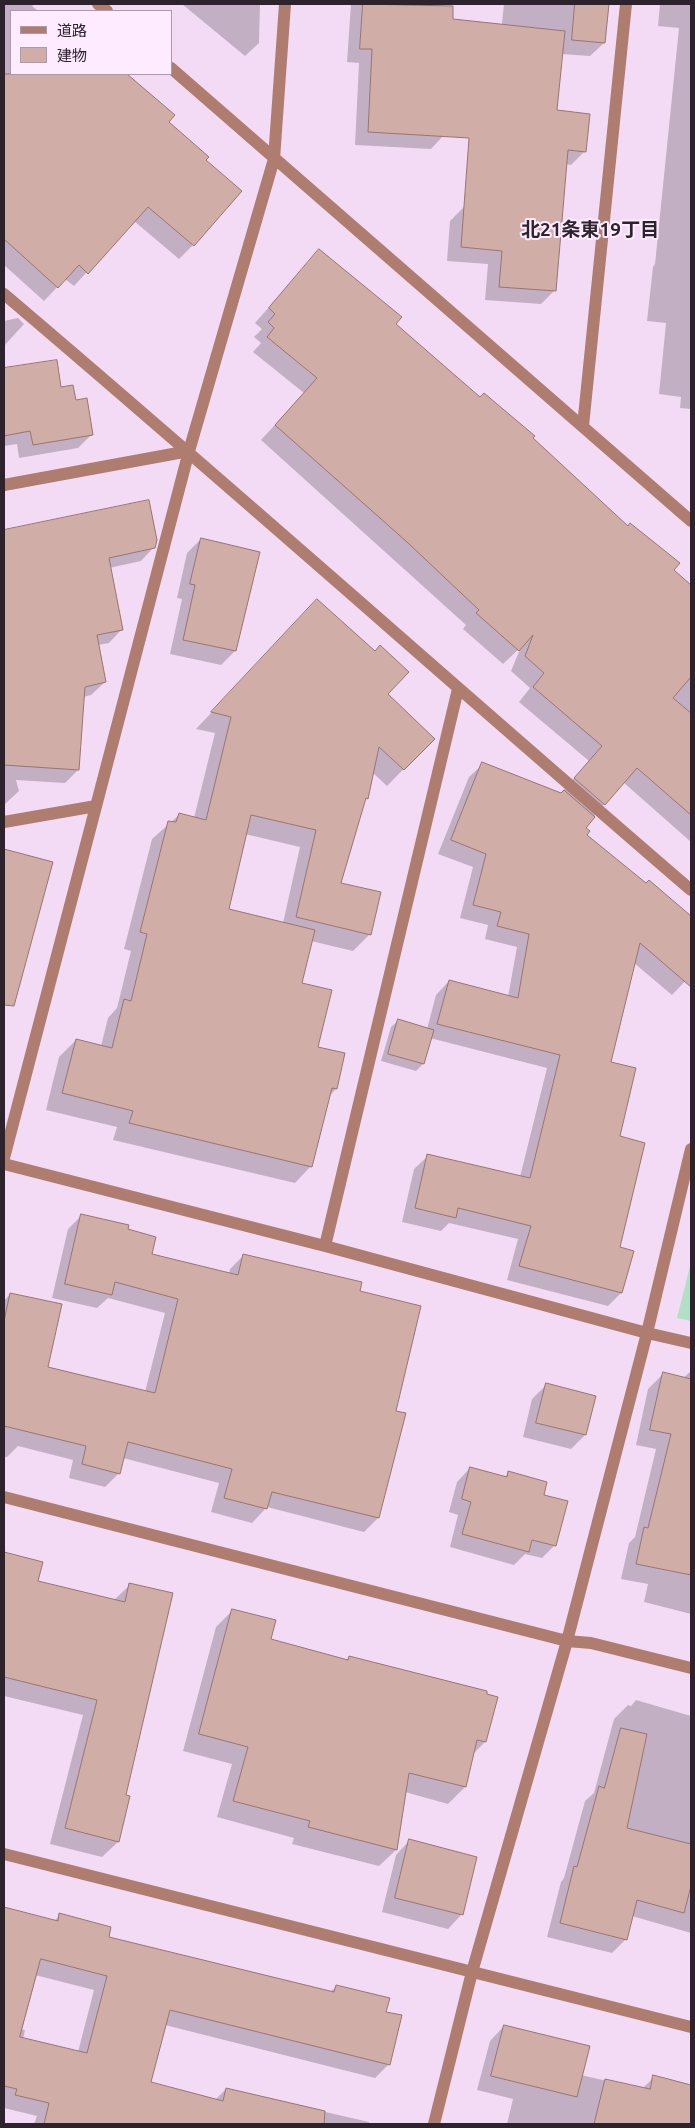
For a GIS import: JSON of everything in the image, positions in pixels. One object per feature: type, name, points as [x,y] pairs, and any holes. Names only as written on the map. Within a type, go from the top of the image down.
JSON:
[{"type":"street","points":[[4,1158],[189,451],[274,159],[285,4]]},
{"type":"street","points":[[583,426],[626,4]]},
{"type":"street","points":[[172,69],[691,521]]},
{"type":"street","points":[[4,294],[189,451],[458,689],[691,890]]},
{"type":"street","points":[[4,485],[189,451]]},
{"type":"street","points":[[325,1246],[458,689]]},
{"type":"street","points":[[4,822],[96,806]]},
{"type":"street","points":[[434,2124],[472,1972],[567,1641],[647,1333],[691,1149]]},
{"type":"street","points":[[4,1164],[325,1246],[647,1333],[691,1343]]},
{"type":"street","points":[[4,1497],[567,1641],[591,1643],[691,1668]]},
{"type":"street","points":[[4,1854],[691,2027]]},
{"type":"green space","points":[[691,1262],[691,1321],[677,1318]]},
{"type":"building","points":[[363,4],[453,6],[453,19],[565,31],[557,110],[590,114],[586,152],[568,150],[556,291],[499,287],[502,251],[461,247],[469,138],[368,132],[372,49],[360,49]]},
{"type":"building","points":[[575,4],[609,4],[605,43],[572,40]]},
{"type":"building","points":[[4,74],[128,75],[175,115],[169,122],[209,157],[206,160],[242,191],[194,246],[148,207],[88,274],[79,265],[58,288],[4,239]]},
{"type":"building","points":[[319,249],[402,317],[396,324],[480,397],[484,393],[535,436],[533,438],[628,526],[630,523],[680,563],[674,570],[691,585],[691,677],[673,698],[691,713],[691,815],[637,768],[605,805],[574,778],[602,746],[533,687],[544,673],[525,656],[533,635],[519,651],[476,613],[479,610],[407,542],[275,425],[317,378],[267,337],[274,328],[268,322],[275,314],[269,308]]},
{"type":"building","points":[[57,360],[61,387],[73,385],[76,400],[87,398],[93,435],[33,445],[30,431],[4,436],[4,368]]},
{"type":"building","points":[[149,500],[157,540],[155,548],[109,558],[123,630],[97,635],[106,682],[85,687],[79,770],[4,765],[4,530]]},
{"type":"building","points":[[201,538],[260,552],[236,651],[183,640],[195,585],[190,584]]},
{"type":"building","points":[[317,599],[375,651],[380,645],[409,672],[388,694],[435,739],[404,770],[379,747],[368,799],[366,798],[341,883],[381,892],[371,935],[296,917],[316,830],[251,815],[229,909],[315,930],[302,983],[332,990],[318,1047],[345,1053],[337,1089],[332,1088],[312,1167],[129,1123],[133,1111],[62,1093],[76,1039],[112,1048],[124,999],[131,1001],[147,934],[140,932],[168,821],[176,822],[179,813],[206,820],[231,717],[211,712]]},
{"type":"building","points":[[482,762],[561,793],[564,790],[595,817],[586,828],[590,831],[587,835],[646,883],[649,880],[691,916],[691,987],[640,943],[611,1062],[636,1068],[620,1136],[645,1143],[620,1247],[634,1251],[622,1293],[519,1266],[531,1226],[458,1208],[456,1218],[415,1208],[427,1154],[530,1178],[560,1055],[437,1024],[449,980],[518,998],[529,934],[497,926],[501,912],[473,905],[486,854],[451,840]]},
{"type":"building","points":[[4,849],[53,862],[14,1006],[4,1005]]},
{"type":"building","points":[[398,1019],[434,1030],[424,1064],[388,1054]]},
{"type":"building","points":[[81,1214],[129,1225],[128,1229],[156,1237],[152,1254],[238,1275],[243,1254],[362,1282],[360,1291],[421,1306],[396,1411],[406,1413],[379,1518],[272,1492],[267,1509],[224,1498],[232,1469],[128,1442],[120,1474],[82,1464],[86,1446],[4,1426],[4,1321],[10,1293],[62,1304],[48,1367],[155,1393],[178,1299],[115,1282],[112,1295],[65,1284]]},
{"type":"building","points":[[663,1372],[691,1379],[691,1575],[636,1564],[644,1527],[648,1528],[671,1434],[650,1430]]},
{"type":"building","points":[[546,1383],[596,1396],[586,1435],[536,1423]]},
{"type":"building","points":[[470,1467],[507,1477],[508,1471],[547,1482],[544,1495],[568,1501],[556,1546],[532,1540],[529,1552],[462,1534],[471,1502],[462,1499]]},
{"type":"building","points":[[4,1552],[43,1562],[38,1581],[125,1602],[129,1583],[173,1593],[126,1795],[130,1796],[119,1842],[65,1828],[97,1700],[4,1677]]},
{"type":"building","points":[[232,1609],[276,1620],[271,1639],[348,1660],[349,1656],[487,1691],[487,1694],[498,1697],[486,1742],[477,1740],[466,1787],[409,1773],[397,1850],[308,1827],[310,1821],[233,1801],[248,1747],[199,1734]]},
{"type":"building","points":[[621,1728],[647,1734],[627,1828],[691,1844],[691,1886],[684,1913],[637,1900],[627,1940],[560,1923],[574,1866],[577,1867],[599,1786],[604,1788]]},
{"type":"building","points":[[409,1839],[477,1857],[463,1915],[395,1898]]},
{"type":"building","points":[[4,1907],[58,1921],[59,1913],[111,1927],[109,1937],[334,1992],[336,1985],[390,1998],[386,2012],[402,2015],[390,2065],[170,2010],[151,2082],[223,2101],[226,2088],[325,2111],[324,2124],[44,2124],[49,2103],[15,2095],[17,2089],[4,2086]],"holes":[[[41,1959],[107,1976],[87,2053],[20,2037]]]},
{"type":"building","points":[[504,2025],[590,2046],[577,2097],[491,2076]]},
{"type":"building","points":[[653,2075],[691,2085],[691,2124],[594,2124],[605,2079],[650,2089]]},
{"type":"district","name":"北21条東19丁目","points":[[590,230]]}]
